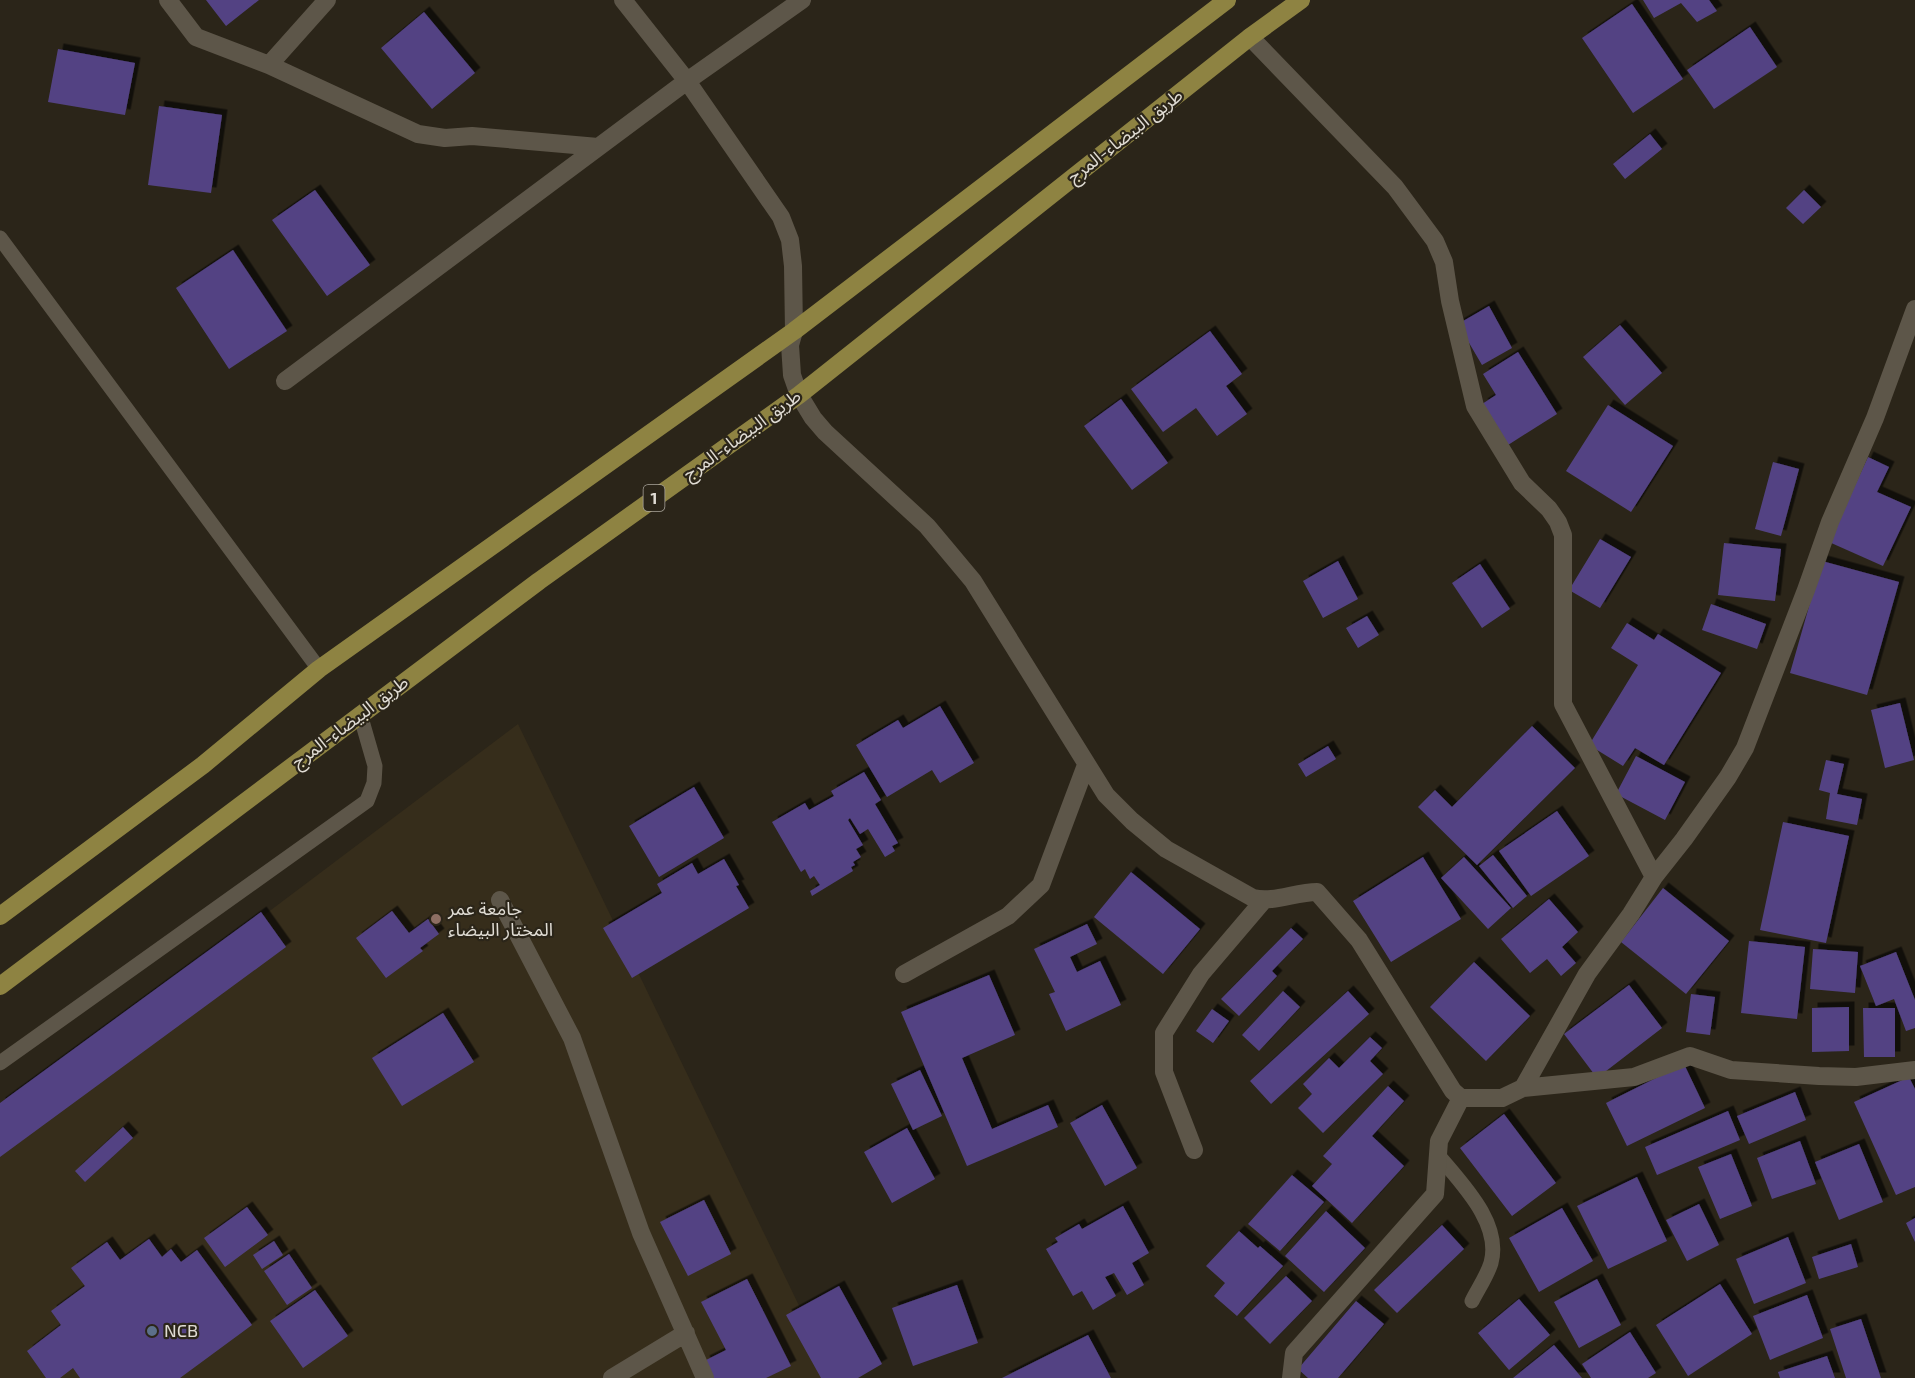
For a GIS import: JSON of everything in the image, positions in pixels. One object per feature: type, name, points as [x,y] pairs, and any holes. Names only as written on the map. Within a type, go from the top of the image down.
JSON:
[{"type":"highway","points":[[0,916],[203,765],[320,669],[794,331],[1227,0]]},
{"type":"highway","name":"طريق البيضاء-المرج","points":[[0,986],[539,581],[799,395],[1250,37],[1301,0]]},
{"type":"street","points":[[168,0],[196,37],[269,65],[418,134],[445,138],[472,136],[598,147]]},
{"type":"street","points":[[269,65],[327,0]]},
{"type":"street","points":[[623,0],[687,81],[781,218],[790,240],[794,266],[794,331],[790,345],[792,375],[799,395],[813,418],[825,432],[927,526],[973,581],[1106,795],[1132,821],[1166,849],[1253,898],[1264,900],[1304,892],[1317,892],[1359,940],[1453,1091],[1461,1098],[1502,1098],[1522,1088],[1634,1077],[1690,1056],[1731,1070],[1819,1076],[1856,1077],[1915,1070]]},
{"type":"street","points":[[285,381],[687,81],[802,0]]},
{"type":"street","points":[[1250,37],[1395,187],[1442,253],[1450,301],[1474,406],[1522,483],[1558,522],[1563,535],[1563,704],[1654,877]]},
{"type":"street","points":[[1522,1088],[1587,974],[1631,914],[1654,877],[1728,777],[1745,748],[1795,622],[1830,522],[1875,418],[1915,309]]},
{"type":"street","points":[[903,974],[1008,916],[1041,885],[1086,765]]},
{"type":"street","points":[[500,900],[572,1038],[641,1233],[705,1378]]},
{"type":"street","points":[[1194,1150],[1164,1072],[1164,1034],[1201,974],[1264,900]]},
{"type":"street","points":[[1292,1378],[1294,1353],[1435,1194],[1439,1141],[1461,1098]]},
{"type":"street","points":[[612,1378],[686,1333]]},
{"type":"lane","points":[[0,238],[320,669]]},
{"type":"lane","points":[[0,1063],[367,801],[374,783],[375,766],[360,714]]},
{"type":"lane","points":[[1438,1155],[1478,1204],[1493,1242],[1491,1264],[1472,1301]]},
{"type":"shaded area","name":"جامعة عمر المختار البيضاء","points":[[518,724],[834,1378],[0,1378],[0,1114]]},
{"type":"building","points":[[206,0],[259,0],[226,26]]},
{"type":"building","points":[[1643,0],[1709,0],[1717,11],[1697,22],[1681,3],[1654,18]]},
{"type":"building","points":[[1632,4],[1683,79],[1633,113],[1582,38]]},
{"type":"building","points":[[424,12],[475,73],[432,109],[381,48]]},
{"type":"building","points":[[1750,27],[1777,67],[1714,109],[1687,70]]},
{"type":"building","points":[[58,49],[135,63],[125,115],[48,102]]},
{"type":"building","points":[[159,106],[222,115],[211,193],[148,185]]},
{"type":"building","points":[[1650,134],[1662,149],[1625,179],[1613,164]]},
{"type":"building","points":[[315,190],[370,265],[327,296],[272,220]]},
{"type":"building","points":[[1804,190],[1821,207],[1803,224],[1786,208]]},
{"type":"building","points":[[233,250],[287,331],[229,369],[176,288]]},
{"type":"building","points":[[1489,306],[1512,348],[1482,365],[1458,324]]},
{"type":"building","points":[[1620,325],[1662,373],[1625,405],[1583,357]]},
{"type":"building","points":[[1210,331],[1242,374],[1226,386],[1247,414],[1217,436],[1196,408],[1163,432],[1131,389]]},
{"type":"building","points":[[1518,352],[1557,414],[1508,445],[1482,404],[1496,395],[1483,374]]},
{"type":"building","points":[[1121,399],[1168,463],[1132,490],[1084,426]]},
{"type":"building","points":[[1608,405],[1673,446],[1631,512],[1566,471]]},
{"type":"building","points":[[1868,457],[1889,467],[1877,492],[1911,507],[1883,566],[1829,542]]},
{"type":"building","points":[[1773,462],[1799,469],[1781,536],[1755,529]]},
{"type":"building","points":[[1600,539],[1631,557],[1600,608],[1569,590]]},
{"type":"building","points":[[1724,543],[1781,549],[1775,601],[1718,595]]},
{"type":"building","points":[[1338,561],[1358,599],[1323,618],[1303,581]]},
{"type":"building","points":[[1822,561],[1899,582],[1867,695],[1790,673]]},
{"type":"building","points":[[1480,564],[1510,609],[1482,628],[1452,583]]},
{"type":"building","points":[[1711,604],[1766,624],[1757,649],[1702,630]]},
{"type":"building","points":[[1367,616],[1379,635],[1358,648],[1346,628]]},
{"type":"building","points":[[1627,623],[1654,640],[1658,634],[1721,673],[1664,765],[1635,748],[1623,766],[1589,745],[1638,665],[1611,648]]},
{"type":"building","points":[[1900,703],[1914,760],[1885,768],[1871,710]]},
{"type":"building","points":[[940,706],[974,763],[940,783],[932,770],[887,797],[856,745],[898,720],[903,728]]},
{"type":"building","points":[[1532,726],[1575,768],[1477,865],[1418,807],[1435,790],[1452,807]]},
{"type":"building","points":[[1328,746],[1336,759],[1306,777],[1298,764]]},
{"type":"building","points":[[1636,756],[1685,782],[1665,820],[1616,794]]},
{"type":"building","points":[[1826,760],[1844,764],[1837,794],[1862,799],[1857,825],[1826,819],[1830,793],[1819,790]]},
{"type":"building","points":[[864,772],[881,800],[875,804],[898,843],[892,846],[895,851],[885,857],[868,829],[860,834],[850,818],[848,820],[863,845],[856,849],[861,857],[853,862],[855,865],[851,867],[853,871],[812,896],[810,891],[820,885],[814,876],[810,879],[805,869],[801,872],[772,822],[805,803],[809,810],[834,796],[831,791]]},
{"type":"building","points":[[694,787],[724,838],[659,877],[629,826]]},
{"type":"building","points":[[1557,811],[1589,856],[1531,896],[1499,851]]},
{"type":"building","points":[[1783,822],[1849,836],[1826,943],[1760,930]]},
{"type":"building","points":[[1493,855],[1527,896],[1513,908],[1479,866]]},
{"type":"building","points":[[1423,857],[1461,919],[1391,962],[1353,901]]},
{"type":"building","points":[[1464,857],[1511,908],[1488,929],[1441,878]]},
{"type":"building","points":[[724,859],[749,908],[632,978],[603,928],[662,893],[657,884],[692,863],[698,874]]},
{"type":"building","points":[[1131,872],[1200,929],[1163,974],[1094,917]]},
{"type":"building","points":[[1663,888],[1729,941],[1686,994],[1621,942]]},
{"type":"building","points":[[1549,899],[1578,932],[1562,947],[1576,963],[1561,976],[1547,959],[1530,973],[1501,939]]},
{"type":"building","points":[[392,911],[409,933],[428,919],[439,934],[420,948],[423,951],[386,978],[356,938]]},
{"type":"building","points":[[261,912],[286,947],[0,1157],[0,1103]]},
{"type":"building","points":[[1087,924],[1097,944],[1070,957],[1077,972],[1100,961],[1121,1005],[1066,1031],[1049,994],[1055,992],[1034,949]]},
{"type":"building","points":[[1291,928],[1303,939],[1272,971],[1277,976],[1239,1016],[1221,999]]},
{"type":"building","points":[[1749,941],[1805,947],[1797,1019],[1741,1013]]},
{"type":"building","points":[[1813,949],[1858,952],[1855,993],[1810,989]]},
{"type":"building","points":[[1896,952],[1915,1000],[1915,1028],[1906,1031],[1894,999],[1876,1006],[1860,966]]},
{"type":"building","points":[[1474,962],[1530,1016],[1486,1061],[1430,1007]]},
{"type":"building","points":[[989,975],[1015,1035],[962,1058],[992,1129],[1048,1105],[1058,1127],[967,1166],[901,1012]]},
{"type":"building","points":[[1629,985],[1662,1028],[1597,1078],[1564,1034]]},
{"type":"building","points":[[1283,991],[1300,1007],[1259,1051],[1242,1035]]},
{"type":"building","points":[[1348,991],[1369,1014],[1271,1104],[1250,1081]]},
{"type":"building","points":[[1691,994],[1715,997],[1710,1035],[1686,1032]]},
{"type":"building","points":[[1849,1007],[1849,1051],[1812,1052],[1812,1008]]},
{"type":"building","points":[[1863,1008],[1895,1008],[1895,1057],[1864,1057]]},
{"type":"building","points":[[1212,1009],[1229,1021],[1213,1043],[1196,1031]]},
{"type":"building","points":[[443,1013],[474,1062],[402,1106],[372,1058]]},
{"type":"building","points":[[1370,1037],[1382,1048],[1370,1061],[1383,1074],[1323,1133],[1298,1108],[1312,1094],[1303,1084],[1329,1058],[1339,1068]]},
{"type":"building","points":[[1684,1064],[1705,1108],[1627,1146],[1606,1103]]},
{"type":"building","points":[[920,1070],[942,1116],[913,1130],[891,1084]]},
{"type":"building","points":[[1909,1077],[1915,1089],[1915,1187],[1896,1195],[1854,1102]]},
{"type":"building","points":[[1388,1086],[1404,1101],[1372,1136],[1404,1166],[1352,1223],[1312,1186],[1332,1164],[1323,1156]]},
{"type":"building","points":[[1795,1092],[1806,1120],[1749,1144],[1737,1116]]},
{"type":"building","points":[[1102,1105],[1137,1168],[1105,1186],[1070,1123]]},
{"type":"building","points":[[1728,1111],[1740,1140],[1657,1175],[1645,1147]]},
{"type":"building","points":[[1504,1114],[1556,1183],[1512,1216],[1460,1148]]},
{"type":"building","points":[[123,1127],[133,1138],[85,1182],[75,1171]]},
{"type":"building","points":[[907,1128],[935,1179],[892,1203],[864,1152]]},
{"type":"building","points":[[1800,1141],[1816,1184],[1772,1199],[1757,1158]]},
{"type":"building","points":[[1859,1144],[1883,1202],[1839,1220],[1815,1162]]},
{"type":"building","points":[[1731,1154],[1752,1206],[1720,1219],[1698,1167]]},
{"type":"building","points":[[1292,1175],[1324,1202],[1280,1251],[1248,1224]]},
{"type":"building","points":[[1637,1177],[1667,1241],[1608,1269],[1577,1206]]},
{"type":"building","points":[[704,1200],[731,1254],[688,1276],[660,1222]]},
{"type":"building","points":[[1699,1204],[1719,1245],[1687,1261],[1666,1220]]},
{"type":"building","points":[[1123,1206],[1149,1253],[1132,1263],[1144,1285],[1127,1295],[1114,1273],[1105,1277],[1116,1296],[1093,1310],[1082,1291],[1073,1296],[1046,1249],[1058,1242],[1055,1238],[1079,1224],[1082,1229]]},
{"type":"building","points":[[247,1207],[268,1235],[225,1267],[204,1238]]},
{"type":"building","points":[[1562,1208],[1593,1261],[1539,1292],[1509,1238]]},
{"type":"building","points":[[1326,1211],[1365,1248],[1324,1292],[1285,1256]]},
{"type":"building","points":[[1915,1218],[1915,1242],[1906,1223]]},
{"type":"building","points":[[1442,1225],[1464,1249],[1397,1313],[1374,1290]]},
{"type":"building","points":[[1239,1231],[1283,1266],[1237,1316],[1214,1296],[1225,1283],[1206,1266]]},
{"type":"building","points":[[1788,1237],[1806,1283],[1754,1304],[1736,1259]]},
{"type":"building","points":[[149,1239],[162,1257],[171,1249],[181,1262],[197,1250],[252,1325],[180,1378],[80,1378],[73,1368],[60,1378],[46,1378],[27,1351],[61,1325],[51,1311],[85,1286],[71,1268],[107,1242],[120,1260]]},
{"type":"building","points":[[274,1241],[283,1255],[262,1269],[253,1255]]},
{"type":"building","points":[[1851,1244],[1858,1267],[1819,1279],[1812,1257]]},
{"type":"building","points":[[289,1254],[312,1288],[287,1305],[264,1271]]},
{"type":"building","points":[[1286,1276],[1312,1301],[1270,1344],[1244,1318]]},
{"type":"building","points":[[747,1279],[791,1366],[766,1378],[712,1378],[704,1361],[726,1350],[701,1302]]},
{"type":"building","points":[[1597,1279],[1621,1325],[1579,1348],[1554,1302]]},
{"type":"building","points":[[1720,1284],[1752,1334],[1688,1376],[1656,1325]]},
{"type":"building","points":[[957,1285],[978,1343],[913,1366],[892,1308]]},
{"type":"building","points":[[839,1286],[882,1364],[858,1378],[821,1378],[786,1315]]},
{"type":"building","points":[[315,1290],[348,1336],[303,1368],[270,1321]]},
{"type":"building","points":[[1807,1295],[1823,1338],[1770,1360],[1753,1316]]},
{"type":"building","points":[[1519,1299],[1550,1335],[1509,1370],[1478,1333]]},
{"type":"building","points":[[1356,1301],[1384,1324],[1338,1378],[1308,1378],[1298,1369]]},
{"type":"building","points":[[1861,1319],[1881,1378],[1846,1378],[1830,1329]]},
{"type":"building","points":[[1630,1332],[1656,1373],[1648,1378],[1591,1378],[1582,1364]]},
{"type":"building","points":[[1088,1335],[1111,1378],[1002,1378]]},
{"type":"building","points":[[1554,1345],[1582,1378],[1513,1378]]},
{"type":"building","points":[[1827,1356],[1835,1378],[1780,1378],[1778,1372]]},
{"type":"place","name":"جامعة عمر المختار البيضاء","points":[[436,919]]},
{"type":"place","name":"NCB","points":[[152,1331]]}]
